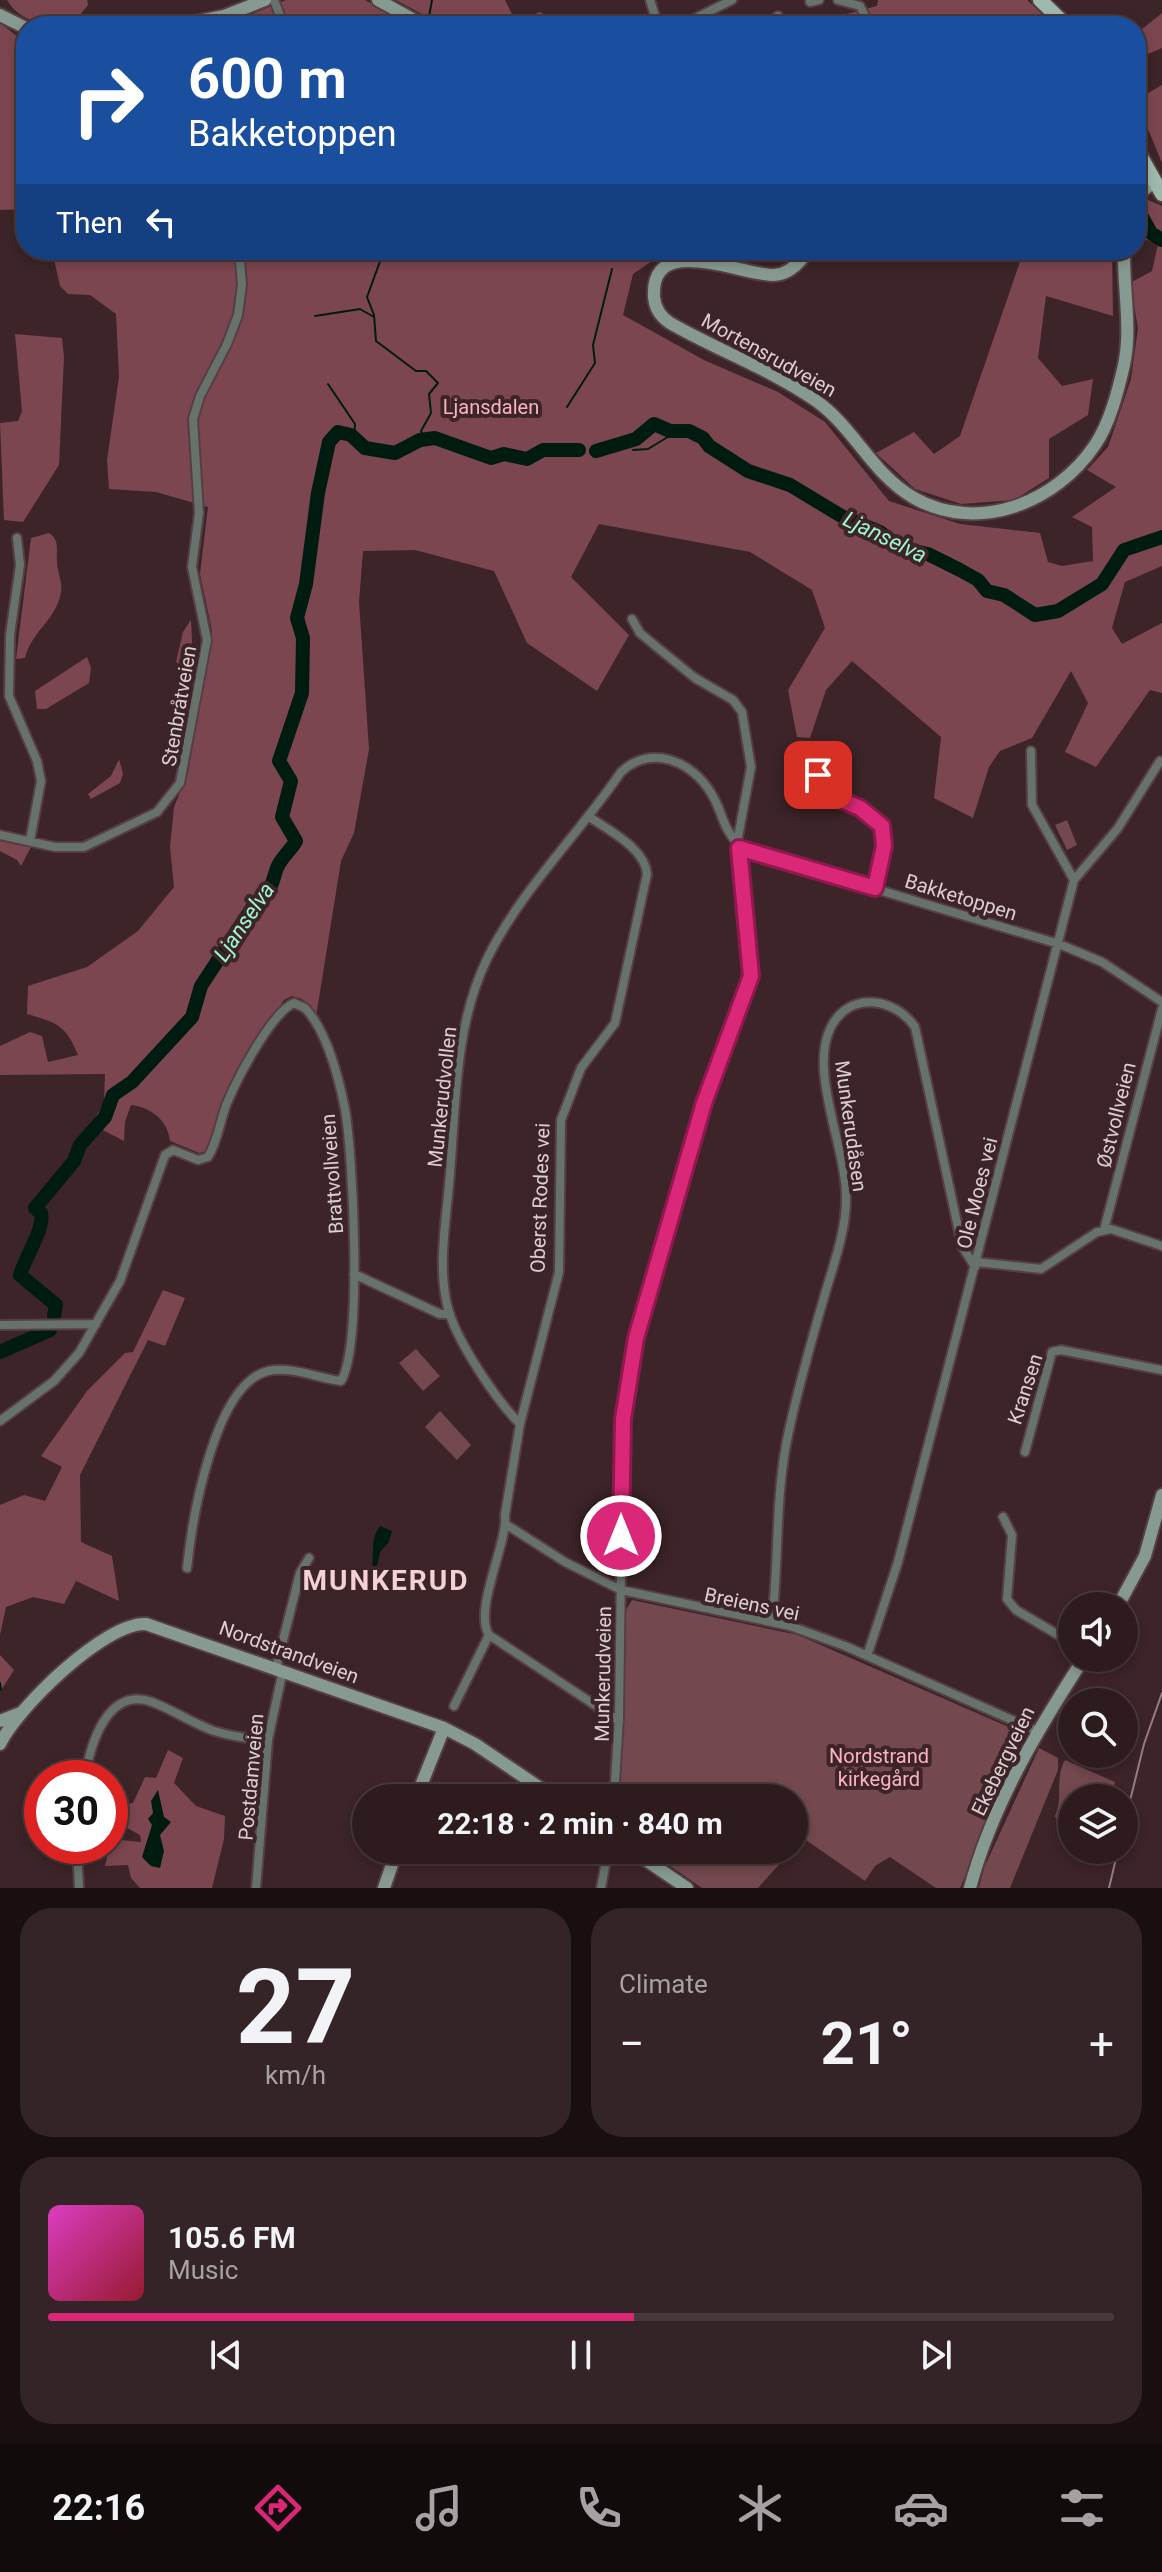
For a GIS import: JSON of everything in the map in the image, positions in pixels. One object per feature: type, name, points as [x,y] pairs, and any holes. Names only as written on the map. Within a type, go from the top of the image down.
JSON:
[{"type":"main road","points":[[1040,0],[1057,16]]},
{"type":"street","points":[[224,16],[265,0]]},
{"type":"street","points":[[378,0],[407,16]]},
{"type":"street","points":[[700,16],[732,0]]},
{"type":"street","points":[[838,0],[860,6],[865,16]]},
{"type":"street","points":[[0,5],[14,20]]},
{"type":"street","points":[[0,15],[14,20]]},
{"type":"street","name":"Stenbråtveien","points":[[0,835],[68,849],[93,844],[163,808],[183,776],[207,640],[192,567],[199,513],[193,419],[204,385],[227,344],[238,315],[242,284],[240,260]]},
{"type":"street","name":"Mortensrudveien","points":[[800,260],[793,268],[775,275],[693,260],[676,262],[658,281],[654,292],[657,309],[670,323],[780,379],[822,406],[848,428],[879,469],[903,491],[933,506],[979,513],[1014,508],[1046,492],[1079,464],[1099,439],[1125,358],[1124,260]]},
{"type":"street","points":[[17,538],[21,557],[10,635],[9,696],[37,761],[41,781],[30,841]]},
{"type":"street","name":"Munkerudveien","points":[[615,1784],[619,1721],[623,1419],[631,1361],[689,1152],[751,976],[738,846],[751,767],[742,710],[658,648],[640,633],[632,619]]},
{"type":"street","points":[[1031,751],[1032,805],[1074,880]]},
{"type":"street","name":"Munkerudvollen","points":[[520,1424],[494,1391],[450,1314],[444,1264],[459,1062],[467,1019],[489,954],[626,767],[645,757],[659,756],[686,768],[710,791],[720,820],[738,846]]},
{"type":"street","name":"Ole Moes vei","points":[[867,1656],[898,1562],[1074,880],[1118,828],[1160,761]]},
{"type":"street","points":[[823,792],[860,808],[882,826],[884,846],[875,888]]},
{"type":"street","name":"Oberst Rodes vei","points":[[454,1706],[489,1635],[485,1629],[488,1606],[499,1542],[507,1525],[505,1515],[520,1424],[559,1272],[561,1120],[581,1068],[615,1023],[647,874],[646,863],[637,852],[588,816]]},
{"type":"street","name":"Bakketoppen","points":[[738,846],[1059,944],[1109,966],[1161,1001]]},
{"type":"street","name":"Munkerudåsen","points":[[772,1621],[787,1442],[844,1222],[845,1177],[825,1078],[825,1055],[831,1027],[842,1013],[855,1005],[869,1001],[890,1005],[910,1020],[919,1035],[962,1246],[975,1264]]},
{"type":"street","name":"Østvollveien","points":[[1104,1230],[1161,1001]]},
{"type":"street","name":"Brattvollveien","points":[[96,1324],[129,1260],[163,1158],[173,1150],[198,1160],[208,1157],[240,1075],[286,1008],[294,1003],[308,1011],[326,1048],[345,1113],[354,1329],[341,1381],[270,1371],[250,1381],[240,1391],[225,1413],[212,1449],[187,1568]]},
{"type":"street","points":[[975,1264],[1041,1269],[1104,1230],[1162,1246]]},
{"type":"street","points":[[354,1274],[440,1314],[450,1314]]},
{"type":"street","points":[[0,1325],[96,1324]]},
{"type":"street","points":[[0,1421],[69,1366],[96,1324]]},
{"type":"street","name":"Kransen","points":[[1025,1452],[1052,1352],[1061,1350],[1162,1370]]},
{"type":"street","points":[[1126,1592],[1145,1556],[1162,1495]]},
{"type":"street","points":[[1003,1517],[1012,1535],[1007,1599],[1016,1610],[1058,1635]]},
{"type":"street","name":"Breiens vei","points":[[507,1525],[565,1562],[621,1590],[735,1617],[772,1621],[867,1656],[1037,1731]]},
{"type":"street","name":"Postdamveien","points":[[256,1888],[268,1740],[279,1669],[300,1573],[309,1558]]},
{"type":"street","name":"Nordstrandveien","points":[[1,1736],[20,1713],[101,1638],[132,1624],[159,1626],[444,1728],[481,1748],[534,1784]]},
{"type":"street","points":[[489,1635],[619,1721]]},
{"type":"street","name":"Ekebergveien","points":[[970,1888],[984,1847],[1037,1731],[1075,1672]]},
{"type":"street","points":[[91,1760],[105,1719],[116,1706],[129,1700],[153,1702],[214,1731],[268,1740]]},
{"type":"street","name":"Nordstrandveien","points":[[0,1721],[20,1713]]},
{"type":"street","points":[[422,1784],[444,1728]]},
{"type":"street","points":[[78,1864],[79,1888]]},
{"type":"street","points":[[384,1888],[392,1864]]},
{"type":"street","points":[[601,1888],[605,1864]]},
{"type":"street","points":[[652,1864],[687,1888]]},
{"type":"green space","points":[[7,0],[87,0],[88,5],[79,16],[23,16]]},
{"type":"green space","points":[[286,0],[365,0],[393,16],[247,16]]},
{"type":"green space","points":[[396,0],[505,0],[513,16],[426,16]]},
{"type":"green space","points":[[878,0],[1027,0],[1044,16],[840,16],[877,6]]},
{"type":"green space","points":[[1162,13],[1162,48],[1146,55],[1146,26]]},
{"type":"green space","points":[[0,23],[16,35],[16,209],[0,210]]},
{"type":"green space","points":[[1162,85],[1162,163],[1146,124],[1146,94]]},
{"type":"green space","name":"Ljansdalen","points":[[1146,199],[1162,206],[1162,566],[1125,582],[1112,628],[1122,644],[1162,623],[1162,693],[1150,690],[1096,767],[1065,752],[1088,703],[1071,671],[1032,738],[1000,751],[989,767],[973,818],[934,798],[941,737],[852,661],[826,690],[810,738],[797,737],[788,690],[825,628],[812,590],[750,552],[599,524],[571,577],[629,635],[597,691],[527,643],[494,571],[415,550],[363,551],[359,602],[369,749],[354,833],[341,861],[316,1017],[302,999],[292,996],[284,1000],[238,1072],[222,1104],[206,1151],[199,1153],[170,1141],[162,1121],[138,1106],[131,1105],[125,1122],[124,1141],[91,1124],[104,1104],[105,1074],[0,1075],[0,1046],[30,1032],[42,1036],[48,1062],[78,1055],[64,1031],[46,1020],[27,1014],[28,986],[87,967],[138,931],[174,887],[170,847],[174,807],[188,773],[212,631],[200,574],[208,507],[156,492],[109,489],[107,460],[119,377],[116,314],[90,295],[68,294],[60,286],[54,260],[653,260],[633,274],[623,315],[704,360],[778,392],[825,422],[889,501],[960,524],[1040,533],[1048,562],[1062,566],[1093,561],[1092,527],[1072,517],[1116,487],[1087,470],[1108,447],[1131,379],[1138,328],[1130,283],[1152,271],[1158,244],[1146,240]]},
{"type":"green space","points":[[1021,260],[1112,260],[1113,316],[1046,296],[1038,358],[1062,386],[1093,379],[1088,415],[1049,439],[1049,478],[1014,500],[961,504],[915,489],[876,453],[914,432],[934,454],[960,436]]},
{"type":"green space","points":[[15,334],[62,338],[64,357],[59,465],[23,522],[4,520],[0,423],[18,421],[22,411]]},
{"type":"green space","points":[[49,533],[57,546],[61,588],[59,602],[25,658],[16,659],[31,538]]},
{"type":"green space","points":[[191,620],[193,660],[182,667],[176,662],[183,632]]},
{"type":"green space","points":[[87,657],[91,668],[89,683],[46,709],[37,709],[35,691]]},
{"type":"green space","points":[[119,759],[123,774],[120,783],[91,799],[88,794],[111,776]]},
{"type":"green space","points":[[1067,820],[1077,845],[1067,850],[1055,825]]},
{"type":"green space","points":[[0,841],[31,847],[21,866],[17,860],[0,851]]},
{"type":"green space","points":[[163,1290],[185,1298],[165,1346],[148,1340],[80,1475],[81,1542],[112,1556],[119,1601],[76,1581],[64,1604],[33,1597],[6,1607],[0,1635],[0,1505],[24,1495],[45,1501],[62,1467],[41,1456],[87,1391],[125,1353],[133,1352]]},
{"type":"green space","points":[[416,1349],[440,1376],[423,1391],[399,1363]]},
{"type":"green space","points":[[440,1411],[471,1445],[457,1460],[425,1427]]},
{"type":"green space","name":"Nordstrand kirkegård","points":[[632,1600],[798,1635],[1011,1728],[1018,1743],[1015,1760],[960,1888],[936,1888],[890,1857],[875,1866],[865,1881],[808,1841],[808,1784],[619,1784],[624,1723],[626,1610]]},
{"type":"green space","points":[[0,1655],[14,1670],[0,1692]]},
{"type":"green space","points":[[1039,1748],[1058,1758],[1058,1770],[1010,1888],[979,1888],[984,1868]]},
{"type":"green space","points":[[168,1750],[183,1758],[174,1783],[196,1806],[225,1816],[224,1839],[212,1888],[140,1888],[131,1878],[128,1865],[105,1866],[128,1864],[128,1841],[141,1842],[140,1835],[128,1829],[128,1804],[133,1803],[145,1777],[156,1778]]},
{"type":"green space","points":[[1062,1768],[1083,1768],[1115,1782],[1060,1784]]},
{"type":"green space","points":[[667,1864],[779,1864],[758,1888],[702,1888]]},
{"type":"shaded area","points":[[380,1526],[392,1531],[389,1542],[380,1552],[373,1586],[368,1580],[374,1539]]},
{"type":"shaded area","points":[[158,1790],[164,1817],[171,1822],[160,1835],[164,1851],[160,1868],[151,1866],[142,1857],[152,1825],[148,1819],[153,1813],[151,1801]]},
{"type":"waterway","points":[[429,16],[432,0]]},
{"type":"waterway","points":[[1146,224],[1151,233],[1162,240]]},
{"type":"waterway","points":[[381,260],[367,297],[374,315],[376,341],[416,371],[426,371],[438,383],[429,394],[431,413],[421,431],[425,439]]},
{"type":"waterway","points":[[567,407],[595,363],[593,345],[612,269]]},
{"type":"waterway","points":[[315,316],[360,309],[374,317]]},
{"type":"waterway","points":[[328,384],[355,424],[354,437]]},
{"type":"waterway","name":"Ljanselva","points":[[596,451],[636,439],[654,424],[670,431],[689,431],[748,471],[790,485],[843,517],[880,532],[901,548],[928,554],[960,570],[978,580],[987,591],[1004,595],[1035,615],[1058,611],[1102,584],[1124,550],[1162,537]]},
{"type":"waterway","name":"Ljanselva","points":[[54,1316],[56,1305],[20,1275],[40,1226],[41,1213],[35,1208],[74,1161],[80,1145],[105,1117],[113,1095],[132,1082],[192,1017],[201,986],[254,905],[267,894],[279,864],[296,841],[282,817],[291,781],[279,761],[302,693],[303,638],[297,618],[306,584],[318,493],[329,442],[338,432],[351,435],[365,448],[395,453],[420,440],[435,438],[491,458],[504,454],[527,459],[543,450],[579,450]]},
{"type":"waterway","points":[[633,450],[648,449],[676,432]]},
{"type":"waterway","name":"Ljanselva","points":[[0,1352],[50,1330]]},
{"type":"waterway","points":[[0,1683],[1,1690]]},
{"type":"tram line","points":[[1134,1784],[1162,1693]]},
{"type":"tram line","points":[[1109,1888],[1115,1864]]},
{"type":"district","name":"MUNKERUD","points":[[386,1580]]},
{"type":"route","points":[[621,1536],[623,1419],[636,1338],[704,1103],[742,1008],[751,976],[752,959],[739,848],[875,888],[884,846],[882,826],[860,808],[823,792],[818,775]]}]
